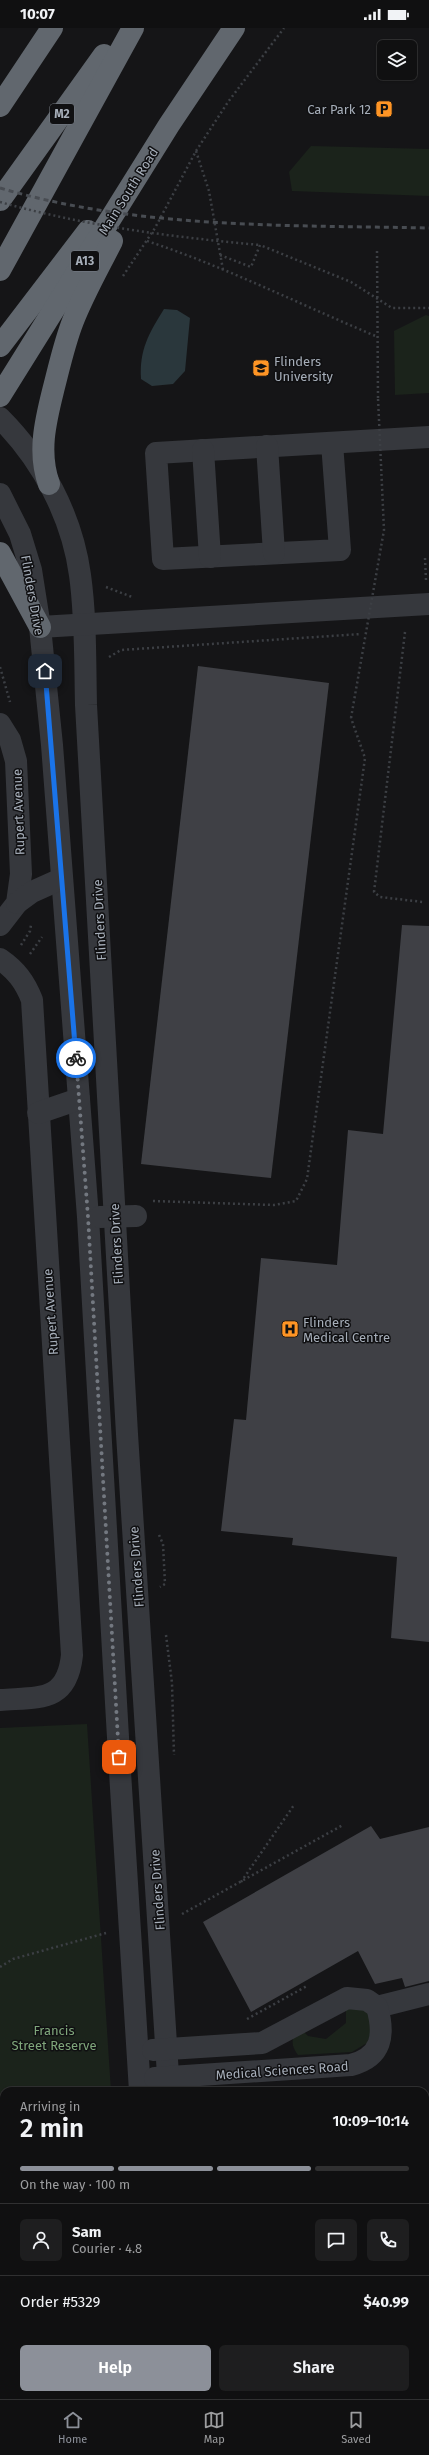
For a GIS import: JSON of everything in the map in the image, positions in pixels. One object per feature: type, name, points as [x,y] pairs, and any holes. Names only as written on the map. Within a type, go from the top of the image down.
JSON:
[{"type":"highway","points":[[0,106],[52,28]]},
{"type":"highway","name":"M2","points":[[0,201],[124,28]]},
{"type":"highway","points":[[0,270],[133,28]]},
{"type":"highway","name":"Main South Road","points":[[0,396],[170,125],[234,28]]},
{"type":"highway","points":[[0,346],[170,125]]},
{"type":"highway","points":[[49,484],[42,458],[43,438],[64,350],[82,300],[170,125]]},
{"type":"highway","points":[[0,553],[40,627]]},
{"type":"street","name":"Flinders Drive","points":[[0,418],[31,454],[49,484],[64,518],[77,558],[84,625],[86,705],[111,1126],[114,1217],[169,2084]]},
{"type":"street","points":[[332,443],[340,550],[162,559],[156,453],[429,437]]},
{"type":"street","points":[[267,446],[274,553]]},
{"type":"street","points":[[203,450],[210,557]]},
{"type":"street","name":"Flinders Drive","points":[[0,494],[16,524],[25,550],[40,627],[55,777],[61,879],[80,1099],[88,1217],[140,2085]]},
{"type":"street","points":[[40,627],[429,604]]},
{"type":"street","name":"Rupert Avenue","points":[[0,724],[10,740],[16,761],[21,874],[17,903]]},
{"type":"street","name":"Rupert Avenue","points":[[0,925],[17,903],[32,892],[61,879]]},
{"type":"street","name":"Rupert Avenue","points":[[0,959],[11,966],[25,982],[32,1000],[72,1655],[68,1677],[63,1687],[55,1692],[41,1696],[0,1700]]},
{"type":"street","points":[[38,1113],[80,1099]]},
{"type":"street","points":[[88,1217],[114,1217],[141,1208]]},
{"type":"street","points":[[110,1587],[137,1583]]},
{"type":"street","points":[[138,2052],[262,2043],[347,1998],[367,2000],[378,2007],[429,1994]]},
{"type":"street","name":"Medical Sciences Road","points":[[140,2085],[169,2084],[351,2065],[363,2062],[377,2050],[381,2035],[381,2019],[378,2007]]},
{"type":"path","points":[[119,283],[147,241],[196,151],[228,102],[284,28]]},
{"type":"path","points":[[196,151],[209,191],[223,270]]},
{"type":"path","points":[[0,201],[50,216],[135,231],[260,245],[351,282],[378,301],[392,308],[429,308]]},
{"type":"path","points":[[147,241],[184,253],[378,337]]},
{"type":"path","points":[[220,254],[252,267],[260,245]]},
{"type":"path","points":[[141,1208],[274,1205],[296,1201],[307,1179],[365,758],[351,718],[384,530],[378,398],[377,251]]},
{"type":"path","points":[[425,558],[426,582]]},
{"type":"path","points":[[401,632],[411,631]]},
{"type":"path","points":[[405,632],[374,892],[380,897],[423,902]]},
{"type":"path","points":[[106,659],[121,650],[373,634]]},
{"type":"path","points":[[18,948],[30,931],[29,921]]},
{"type":"path","points":[[24,952],[29,956],[44,934]]},
{"type":"path","points":[[157,1592],[158,1588],[165,1584]]},
{"type":"path","points":[[165,1632],[169,1647],[172,1683],[174,1757]]},
{"type":"path","points":[[241,1882],[294,1805]]},
{"type":"path","points":[[177,1916],[342,1825]]},
{"type":"path","points":[[0,1967],[13,1959],[130,1926]]},
{"type":"path","points":[[242,2021],[306,1986]]},
{"type":"green space","points":[[311,146],[429,149],[429,196],[292,191],[289,172]]},
{"type":"green space","points":[[426,315],[429,316],[429,393],[395,395],[394,331]]},
{"type":"green space","name":"Francis Street Reserve","points":[[87,1724],[111,2087],[0,2087],[0,1728]]},
{"type":"green space","points":[[346,2003],[360,2005],[375,2021],[367,2043],[352,2052],[298,2055],[294,2048],[293,2038],[300,2028],[308,2036],[326,2039],[346,2023]]},
{"type":"shaded area","points":[[164,309],[177,310],[190,318],[185,371],[173,384],[152,386],[141,379],[143,350]]},
{"type":"building","points":[[198,666],[329,683],[271,1178],[141,1164]]},
{"type":"building","points":[[402,925],[429,926],[429,1642],[391,1638],[397,1557],[292,1545],[293,1538],[221,1531],[234,1419],[246,1420],[261,1258],[337,1265],[348,1130],[383,1134]]},
{"type":"building","points":[[371,1826],[380,1839],[429,1827],[429,1981],[405,1987],[402,1978],[375,1984],[358,1951],[251,2012],[203,1922]]},
{"type":"railway","points":[[0,188],[52,201],[106,211],[159,218],[267,225],[429,228]]},
{"type":"way so far","points":[[76,1058],[98,1374],[100,1436],[119,1757]]},
{"type":"place","name":"Car Park 12","points":[[384,109]]},
{"type":"place","name":"Flinders University","points":[[261,368]]},
{"type":"place","name":"Flinders Medical Centre","points":[[290,1329]]},
{"type":"route","points":[[45,671],[57,799],[61,879],[76,1058]]}]
